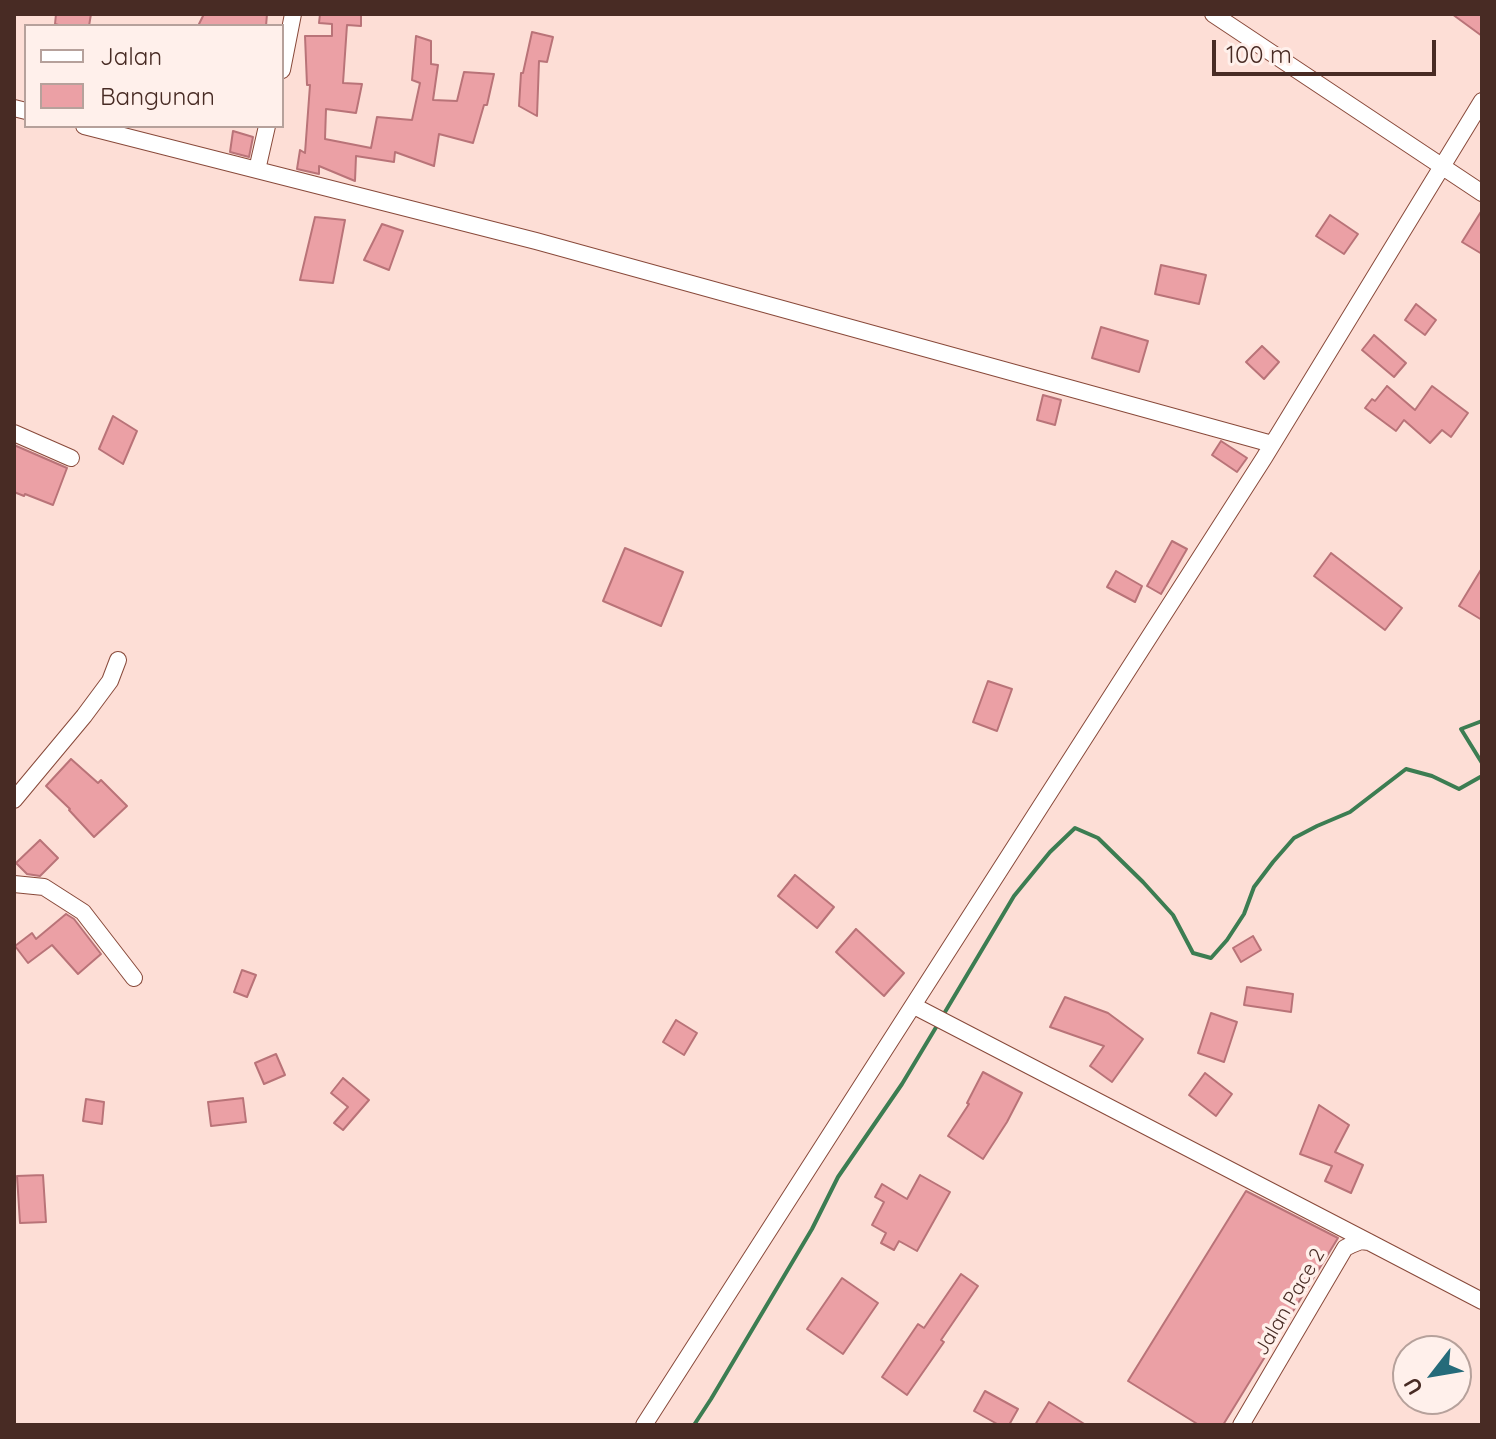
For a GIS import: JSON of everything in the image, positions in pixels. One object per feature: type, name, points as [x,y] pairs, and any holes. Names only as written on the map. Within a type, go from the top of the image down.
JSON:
[{"type":"street","points":[[284,60],[293,14]]},
{"type":"street","points":[[1213,14],[1482,193]]},
{"type":"street","points":[[644,1425],[1272,444],[1372,282],[1451,173],[1482,101]]},
{"type":"street","points":[[92,128],[536,241],[1272,444]]},
{"type":"street","points":[[257,170],[267,128]]},
{"type":"street","points":[[14,433],[71,458]]},
{"type":"street","points":[[14,800],[84,716],[110,681],[118,660]]},
{"type":"street","points":[[14,884],[44,887],[83,912],[134,978]]},
{"type":"street","points":[[914,1006],[1482,1301]]},
{"type":"street","name":"Jalan Pace 2","points":[[1241,1425],[1345,1248],[1361,1241],[1369,1242]]},
{"type":"building","points":[[56,14],[91,14],[89,24],[55,24]]},
{"type":"building","points":[[204,14],[267,14],[266,24],[199,24]]},
{"type":"building","points":[[320,14],[361,14],[361,26],[347,25],[343,83],[362,84],[356,113],[326,109],[325,139],[371,148],[377,117],[412,120],[420,83],[412,80],[416,36],[431,41],[431,64],[438,65],[433,100],[457,101],[464,72],[494,74],[473,143],[439,134],[434,166],[395,152],[394,162],[356,156],[355,181],[319,166],[319,174],[297,169],[300,150],[305,153],[310,85],[307,85],[305,36],[332,36],[332,24],[319,23]]},
{"type":"building","points":[[1452,14],[1482,14],[1482,36]]},
{"type":"building","points":[[532,32],[553,37],[547,62],[539,61],[537,116],[519,106],[521,73]]},
{"type":"building","points":[[233,131],[253,137],[249,157],[230,152]]},
{"type":"building","points":[[1482,210],[1482,254],[1462,242]]},
{"type":"building","points":[[1330,215],[1358,234],[1344,254],[1316,236]]},
{"type":"building","points":[[315,217],[345,220],[333,283],[300,280]]},
{"type":"building","points":[[382,224],[403,231],[389,270],[364,260]]},
{"type":"building","points":[[1161,265],[1206,275],[1199,304],[1155,294]]},
{"type":"building","points":[[1416,304],[1436,320],[1425,335],[1405,320]]},
{"type":"building","points":[[1101,327],[1148,341],[1139,372],[1092,358]]},
{"type":"building","points":[[1374,335],[1406,363],[1394,377],[1362,350]]},
{"type":"building","points":[[1262,346],[1279,362],[1264,379],[1246,362]]},
{"type":"building","points":[[1387,386],[1415,410],[1432,386],[1468,413],[1451,437],[1442,430],[1430,443],[1404,420],[1396,431],[1365,408]]},
{"type":"building","points":[[1043,395],[1061,400],[1055,425],[1037,420]]},
{"type":"building","points":[[113,416],[137,431],[123,464],[99,449]]},
{"type":"building","points":[[1221,441],[1247,458],[1237,472],[1212,455]]},
{"type":"building","points":[[14,445],[67,468],[53,505],[14,492]]},
{"type":"building","points":[[1172,541],[1187,549],[1161,594],[1147,586]]},
{"type":"building","points":[[625,548],[683,572],[661,626],[603,601]]},
{"type":"building","points":[[1331,553],[1402,608],[1385,630],[1314,576]]},
{"type":"building","points":[[1482,568],[1482,620],[1459,606]]},
{"type":"building","points":[[1116,571],[1142,586],[1135,602],[1107,587]]},
{"type":"building","points":[[988,681],[1012,689],[997,731],[973,722]]},
{"type":"building","points":[[71,759],[98,783],[101,780],[127,806],[94,837],[46,786]]},
{"type":"building","points":[[40,840],[58,858],[40,876],[27,874],[16,863]]},
{"type":"building","points":[[795,875],[834,907],[817,928],[778,896]]},
{"type":"building","points":[[66,914],[74,919],[101,954],[78,974],[52,945],[28,963],[15,946],[32,933],[36,939]]},
{"type":"building","points":[[856,929],[904,973],[884,996],[836,952]]},
{"type":"building","points":[[1253,936],[1261,950],[1241,962],[1233,948]]},
{"type":"building","points":[[242,970],[256,975],[247,997],[234,992]]},
{"type":"building","points":[[1247,987],[1293,994],[1291,1012],[1244,1005]]},
{"type":"building","points":[[1065,997],[1108,1013],[1143,1039],[1112,1082],[1090,1066],[1104,1046],[1050,1027]]},
{"type":"building","points":[[1211,1013],[1237,1022],[1224,1062],[1198,1053]]},
{"type":"building","points":[[676,1020],[697,1033],[684,1055],[663,1042]]},
{"type":"building","points":[[276,1054],[285,1075],[264,1084],[255,1063]]},
{"type":"building","points":[[983,1072],[1022,1093],[983,1159],[948,1136],[969,1104]]},
{"type":"building","points":[[1205,1073],[1232,1094],[1216,1116],[1189,1095]]},
{"type":"building","points":[[343,1078],[369,1100],[343,1130],[334,1123],[348,1107],[331,1093]]},
{"type":"building","points":[[243,1098],[246,1122],[211,1126],[208,1102]]},
{"type":"building","points":[[86,1099],[104,1102],[102,1124],[83,1121]]},
{"type":"building","points":[[1319,1105],[1349,1125],[1335,1152],[1363,1165],[1351,1193],[1325,1181],[1332,1166],[1300,1154]]},
{"type":"building","points":[[43,1175],[46,1222],[20,1223],[17,1176]]},
{"type":"building","points":[[920,1175],[950,1192],[917,1251],[899,1241],[894,1250],[881,1243],[886,1233],[872,1225],[884,1202],[875,1197],[882,1184],[907,1199]]},
{"type":"building","points":[[1246,1191],[1338,1238],[1223,1425],[1199,1425],[1128,1381]]},
{"type":"building","points":[[961,1274],[978,1286],[907,1395],[882,1377],[918,1324],[924,1328]]},
{"type":"building","points":[[842,1278],[878,1303],[843,1354],[807,1329]]},
{"type":"building","points":[[985,1391],[1018,1409],[1009,1425],[999,1425],[974,1411]]},
{"type":"building","points":[[1049,1402],[1086,1425],[1035,1425]]},
{"type":"waterway","points":[[1482,721],[1461,729],[1482,763]]},
{"type":"waterway","points":[[942,1017],[1014,896],[1050,852],[1075,828],[1098,838],[1143,882],[1173,915],[1193,953],[1211,958],[1244,914],[1254,887],[1294,838],[1350,812],[1406,769],[1432,776],[1459,789],[1482,776]]},
{"type":"waterway","points":[[694,1425],[812,1229],[838,1177],[902,1084],[938,1024]]}]
